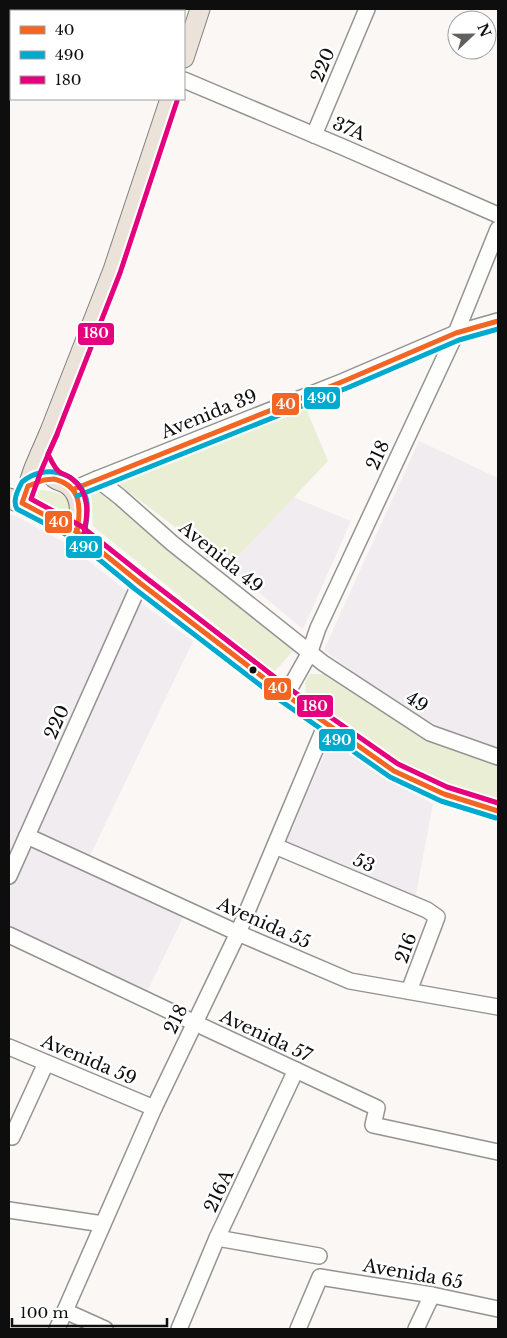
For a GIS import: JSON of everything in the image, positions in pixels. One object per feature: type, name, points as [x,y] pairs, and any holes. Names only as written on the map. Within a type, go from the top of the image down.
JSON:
[{"type":"main road","points":[[185,55],[200,9]]},
{"type":"main road","points":[[20,496],[50,431],[113,270],[170,100]]},
{"type":"main road","points":[[40,454],[56,479]]},
{"type":"main road","points":[[20,496],[45,480],[56,479],[66,483],[74,490],[79,500],[80,512],[77,532]]},
{"type":"main road","points":[[20,496],[77,532],[286,695],[394,771],[444,794],[498,811]]},
{"type":"street","name":"220","points":[[314,135],[367,9]]},
{"type":"street","name":"37A","points":[[185,80],[498,215]]},
{"type":"street","name":"218","points":[[286,695],[309,654],[318,628],[456,333],[498,229]]},
{"type":"street","name":"Avenida 39","points":[[74,490],[96,479],[344,381],[456,333],[498,321]]},
{"type":"street","name":"Avenida 49","points":[[96,479],[120,497],[172,543],[309,654],[323,663]]},
{"type":"street","name":"220","points":[[9,876],[140,583]]},
{"type":"street","name":"49","points":[[323,663],[430,733],[498,757]]},
{"type":"street","name":"218","points":[[57,1329],[154,1108],[238,933],[326,724]]},
{"type":"street","name":"Avenida 55","points":[[27,836],[238,933],[350,981],[498,1007]]},
{"type":"street","name":"53","points":[[275,846],[427,910],[437,917]]},
{"type":"street","name":"216","points":[[409,991],[437,917]]},
{"type":"street","name":"Avenida 57","points":[[9,935],[377,1108],[373,1125],[498,1152]]},
{"type":"street","name":"Avenida 59","points":[[9,1047],[154,1108]]},
{"type":"street","points":[[12,1137],[46,1063]]},
{"type":"street","name":"216A","points":[[179,1329],[217,1238],[296,1070]]},
{"type":"street","points":[[9,1210],[103,1224]]},
{"type":"street","points":[[217,1238],[319,1256]]},
{"type":"street","name":"Avenida 65","points":[[298,1329],[320,1277],[498,1305]]},
{"type":"street","points":[[416,1329],[432,1295]]},
{"type":"street","points":[[65,1311],[106,1329]]},
{"type":"shaded area","points":[[419,441],[498,478],[498,748],[439,727],[388,698],[324,650]]},
{"type":"shaded area","points":[[293,497],[351,521],[303,629],[228,567]]},
{"type":"shaded area","points":[[9,514],[67,544],[193,641],[86,864],[186,911],[146,994],[9,931]]},
{"type":"shaded area","points":[[330,742],[433,804],[415,899],[283,846],[295,824]]},
{"type":"green space","points":[[305,406],[328,461],[228,567],[118,484]]},
{"type":"green space","points":[[97,488],[293,651],[274,672],[93,526],[91,491]]},
{"type":"green space","points":[[41,490],[58,493],[66,498],[70,513],[67,517],[37,503],[33,499],[34,495]]},
{"type":"green space","points":[[310,674],[326,674],[498,764],[498,799],[470,794],[407,769],[337,721],[306,697],[305,682]]},
{"type":"transit line","name":"180","points":[[177,101],[120,273],[31,499],[81,526],[290,689],[398,764],[447,787],[498,803]]},
{"type":"transit line","name":"40","points":[[74,489],[344,381],[456,333],[498,321]]},
{"type":"transit line","name":"490","points":[[77,496],[347,388],[459,340],[498,329]]},
{"type":"transit line","name":"180","points":[[57,435],[48,454],[57,470],[71,478],[82,490],[87,511],[84,533]]},
{"type":"transit line","name":"490","points":[[85,529],[87,502],[82,489],[75,481],[59,473],[49,472],[30,476],[22,482],[15,499],[17,509],[73,538],[135,589],[281,701],[390,777],[441,801],[496,818]]},
{"type":"transit line","name":"40","points":[[54,479],[70,487],[78,499],[77,532],[22,503],[28,486],[44,480],[54,479]]},
{"type":"transit line","name":"40","points":[[77,532],[286,695],[394,771],[444,794],[498,811]]}]
